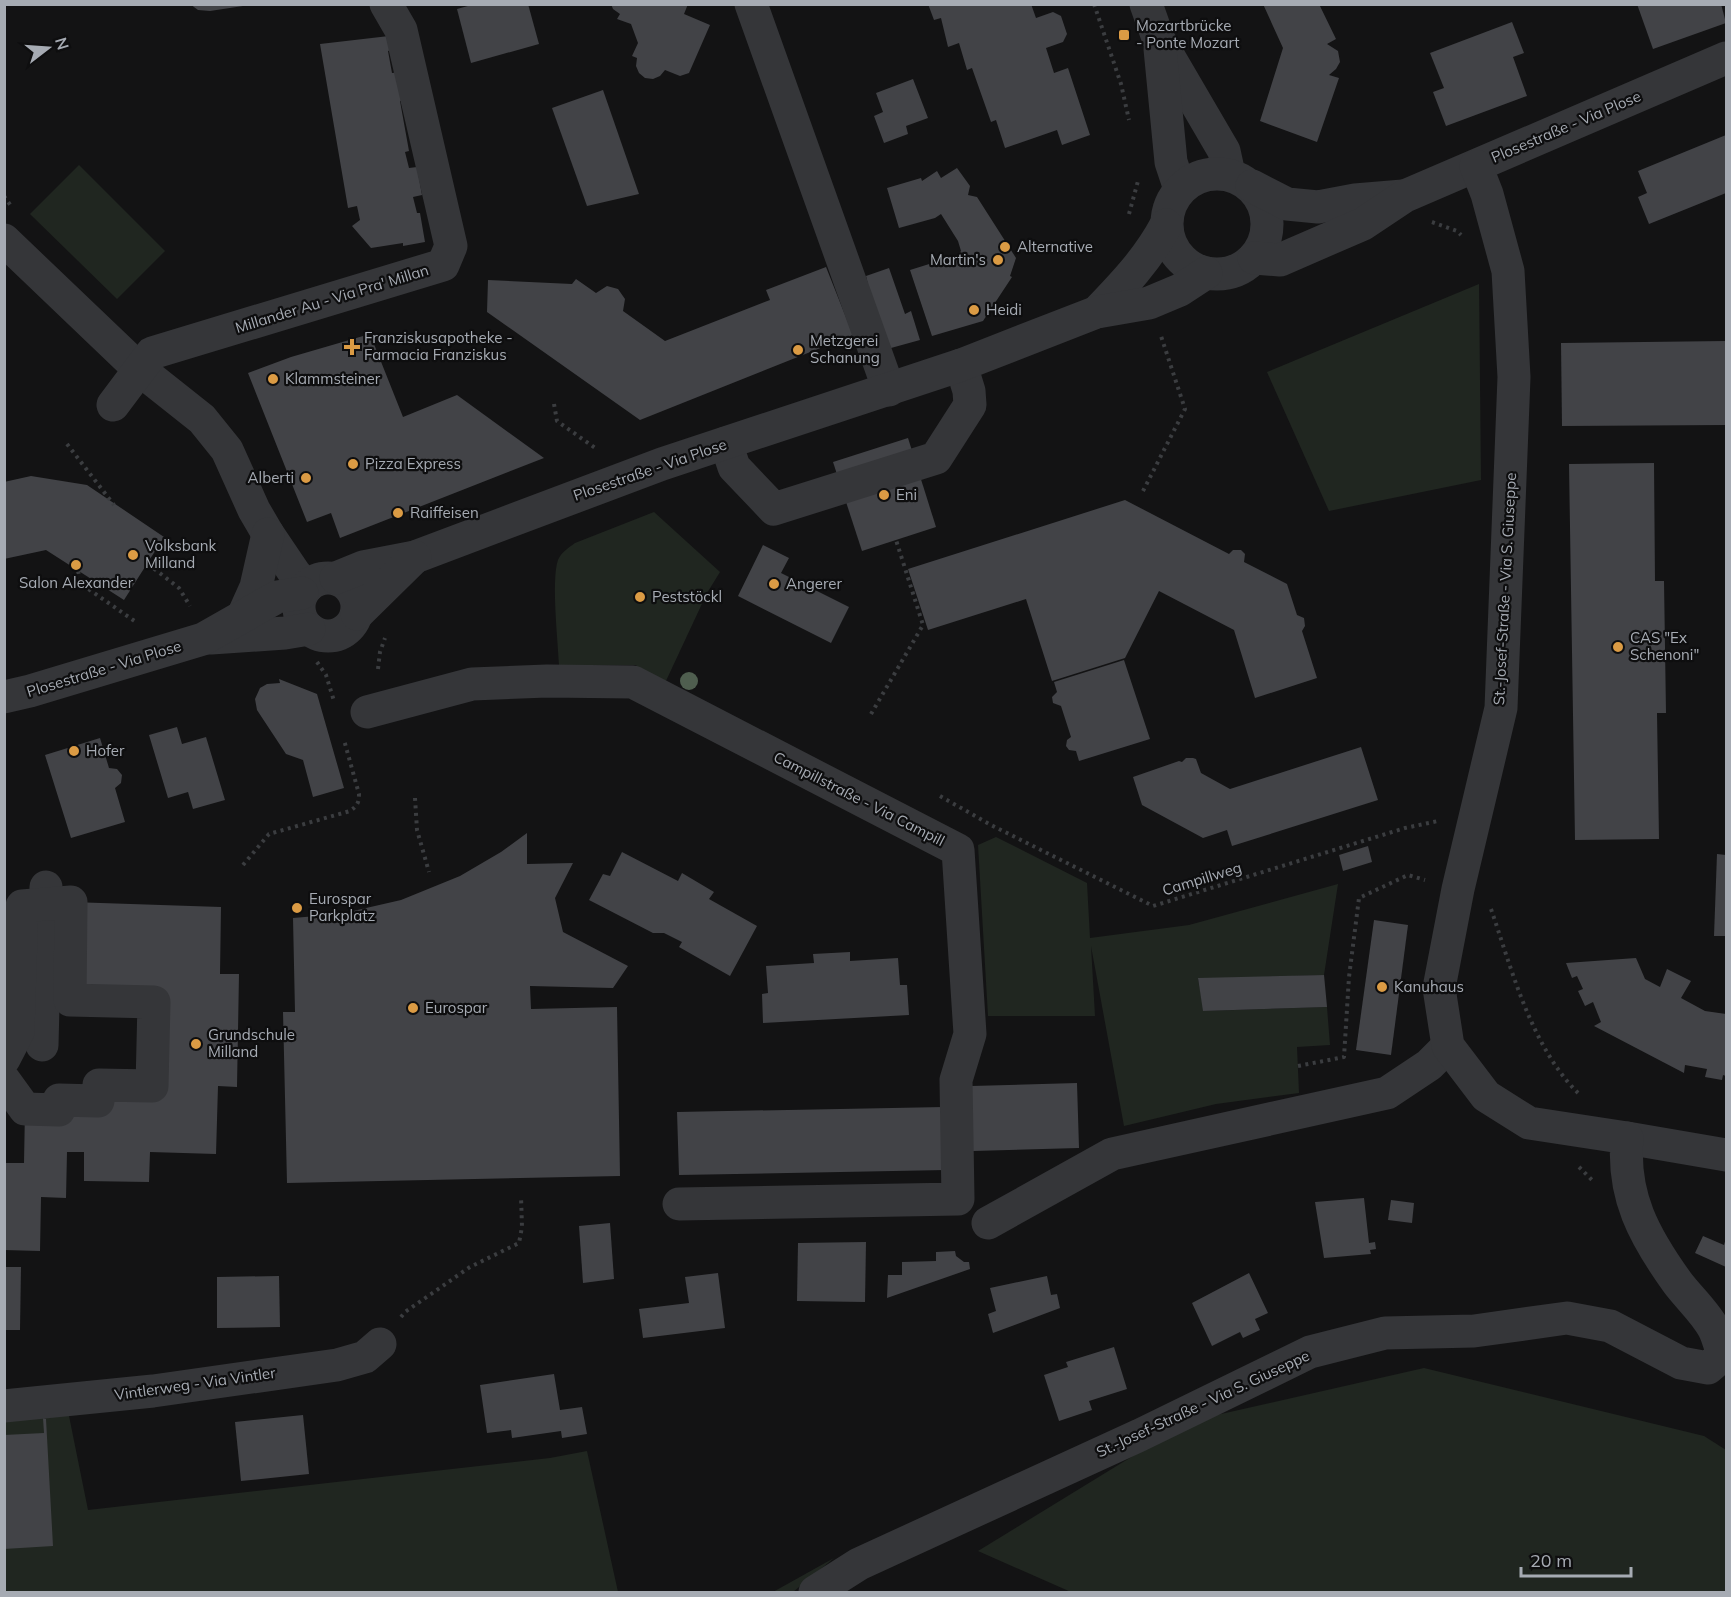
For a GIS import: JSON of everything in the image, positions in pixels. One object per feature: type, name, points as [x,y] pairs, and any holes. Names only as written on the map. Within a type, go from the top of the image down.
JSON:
[{"type":"street","name":"Millander Au - Via Pra' Millan","points":[[139,369],[152,353],[443,265],[451,246],[401,30],[386,4]]},
{"type":"street","points":[[750,4],[889,390]]},
{"type":"street","points":[[1146,4],[1158,38],[1240,180],[1262,199],[1268,230],[1263,245],[1254,258]]},
{"type":"street","points":[[1158,38],[1171,162],[1180,189],[1194,178],[1211,173],[1240,180]]},
{"type":"street","name":"Plosestraße - Via Plose","points":[[4,697],[30,692],[155,655],[199,626],[243,616],[277,597],[315,586],[363,567],[415,557],[651,468],[961,365],[1096,312],[1149,303],[1180,290],[1206,273],[1223,274],[1240,269],[1254,258],[1280,260],[1363,224],[1405,196],[1726,58]]},
{"type":"street","name":"St.-Josef-Straße - Via S. Giuseppe","points":[[815,1593],[859,1563],[1140,1435],[1310,1352],[1385,1333],[1474,1331],[1567,1318],[1610,1326],[1681,1363],[1708,1368],[1723,1354],[1714,1327],[1677,1281],[1640,1225],[1629,1191],[1625,1157],[1627,1138],[1529,1123],[1486,1096],[1448,1046],[1439,988],[1458,889],[1501,708],[1514,377],[1508,271],[1487,194],[1476,166]]},
{"type":"street","name":"Plosestraße - Via Plose","points":[[1240,180],[1287,204],[1318,207],[1355,200],[1405,196]]},
{"type":"street","name":"Plosestraße - Via Plose","points":[[1096,312],[1132,276],[1155,246],[1166,225],[1167,212],[1180,189]]},
{"type":"street","points":[[1166,225],[1169,242],[1178,256],[1191,267],[1206,273]]},
{"type":"street","points":[[10,242],[139,369],[202,419],[227,450],[254,510],[295,574],[315,586]]},
{"type":"street","points":[[726,443],[734,467],[774,509],[936,458],[970,405],[969,392],[961,365]]},
{"type":"street","points":[[113,405],[139,369]]},
{"type":"street","points":[[243,616],[256,586],[268,534]]},
{"type":"street","name":"Plosestraße - Via Plose","points":[[199,626],[285,633],[309,643],[322,636],[337,635],[353,623],[357,614],[415,557]]},
{"type":"street","points":[[309,643],[299,612],[299,602],[315,586],[344,582],[356,595],[357,614]]},
{"type":"street","name":"Campillstraße - Via Campill","points":[[348,716],[472,684],[547,681],[633,682],[958,850],[970,1034],[956,1080],[958,1198],[679,1204]]},
{"type":"street","points":[[42,1045],[46,896]]},
{"type":"street","points":[[4,1059],[18,1032],[22,906],[46,896],[70,902],[70,1000],[154,1002],[152,1086],[99,1085],[98,1101],[59,1100],[59,1110],[25,1109],[4,1080]]},
{"type":"street","points":[[988,1223],[1112,1154],[1387,1093],[1429,1065],[1448,1046]]},
{"type":"street","points":[[1627,1138],[1726,1155]]},
{"type":"street","name":"Vintlerweg - Via Vintler","points":[[4,1406],[153,1391],[337,1365],[365,1357],[380,1344]]},
{"type":"path","points":[[1094,4],[1120,84],[1131,128]]},
{"type":"path","points":[[1125,223],[1139,180],[1138,170]]},
{"type":"path","points":[[4,196],[10,242]]},
{"type":"path","points":[[1143,491],[1185,409],[1161,334]]},
{"type":"path","points":[[554,404],[557,421],[600,452]]},
{"type":"path","points":[[67,444],[114,505]]},
{"type":"path","points":[[871,714],[923,625],[896,540]]},
{"type":"path","points":[[147,564],[179,588],[199,626]]},
{"type":"path","points":[[78,571],[81,584],[146,628],[155,655]]},
{"type":"path","points":[[243,865],[269,834],[350,811],[357,806],[359,801],[348,716],[309,643]]},
{"type":"path","name":"Campillweg","points":[[940,796],[991,825],[1153,906],[1405,828],[1446,819]]},
{"type":"path","points":[[416,798],[417,830],[429,872]]},
{"type":"path","points":[[1298,1066],[1344,1057],[1349,976],[1359,898],[1408,874],[1487,897],[1517,989],[1537,1032],[1566,1082],[1580,1095]]},
{"type":"path","points":[[380,1344],[405,1312],[470,1267],[519,1243],[522,1227],[521,1196]]},
{"type":"shaded area","points":[[79,165],[165,251],[117,299],[30,214]]},
{"type":"shaded area","points":[[1479,284],[1481,480],[1329,511],[1267,372]]},
{"type":"shaded area","points":[[654,512],[720,572],[707,593],[665,683],[642,673],[636,665],[559,665],[555,581],[559,557],[575,543]]},
{"type":"shaded area","points":[[996,837],[1087,883],[1090,938],[1189,925],[1338,884],[1324,975],[1198,979],[1204,1011],[1327,1007],[1330,1045],[1297,1047],[1299,1093],[1216,1104],[1124,1126],[1091,946],[1095,1016],[988,1016],[978,845]]},
{"type":"shaded area","points":[[1424,1368],[1704,1436],[1726,1450],[1726,1592],[1071,1592],[978,1551],[1190,1421]]},
{"type":"shaded area","points":[[68,1411],[88,1510],[550,1458],[587,1451],[618,1592],[5,1592],[4,1418]]},
{"type":"shaded area","points":[[834,1558],[793,1592],[773,1592]]},
{"type":"building","points":[[190,4],[243,4],[243,6],[210,11],[198,10]]},
{"type":"building","points":[[475,4],[528,4],[539,44],[471,63],[457,9]]},
{"type":"building","points":[[611,4],[688,4],[684,14],[710,25],[689,73],[680,76],[665,70],[653,79],[645,78],[639,73],[636,66],[637,58],[632,56],[638,43],[631,24],[617,19],[620,14],[613,9]]},
{"type":"building","points":[[928,4],[1031,4],[1036,18],[1053,12],[1061,16],[1067,34],[1063,42],[1046,48],[1054,73],[1068,68],[1090,135],[1062,145],[1057,130],[1005,148],[996,120],[991,122],[972,68],[967,70],[959,43],[948,47],[941,18],[934,20]]},
{"type":"building","points":[[1263,4],[1319,4],[1336,39],[1327,44],[1338,51],[1340,62],[1329,75],[1339,78],[1317,142],[1260,121],[1283,48]]},
{"type":"building","points":[[1637,4],[1721,4],[1726,23],[1653,49]]},
{"type":"building","points":[[1512,22],[1524,53],[1513,57],[1527,96],[1446,126],[1433,92],[1444,88],[1430,53]]},
{"type":"building","points":[[389,36],[391,50],[388,51],[392,73],[401,72],[405,100],[400,101],[409,151],[405,152],[409,168],[417,167],[422,195],[413,197],[417,213],[420,213],[425,242],[371,248],[352,226],[360,220],[357,206],[348,208],[320,44]]},
{"type":"building","points":[[913,79],[928,118],[906,126],[908,134],[884,143],[874,116],[883,112],[876,93]]},
{"type":"building","points":[[603,90],[639,194],[587,206],[552,108]]},
{"type":"building","points":[[1726,135],[1726,193],[1649,224],[1638,197],[1647,193],[1638,171]]},
{"type":"building","points":[[957,168],[970,186],[968,195],[977,197],[1016,258],[1010,276],[1012,277],[983,321],[932,336],[910,270],[958,255],[961,251],[958,241],[941,214],[935,218],[899,228],[887,188],[921,178],[922,181],[937,171],[941,178]]},
{"type":"building","points":[[826,267],[853,335],[640,420],[487,312],[488,280],[572,284],[576,279],[596,293],[607,286],[618,289],[625,299],[623,311],[665,341],[770,300],[766,290]]},
{"type":"building","points":[[889,268],[905,314],[911,311],[920,340],[891,348],[874,309],[866,276]]},
{"type":"building","points":[[370,334],[403,417],[457,395],[544,458],[340,538],[331,513],[307,522],[248,373],[291,357]]},
{"type":"building","points":[[1726,341],[1726,425],[1562,426],[1561,343]]},
{"type":"building","name":"Eni","points":[[908,438],[936,527],[862,551],[833,462]]},
{"type":"building","name":"CAS \"Ex Schenoni\"","points":[[1654,463],[1655,581],[1664,581],[1666,713],[1657,713],[1659,839],[1575,840],[1569,464]]},
{"type":"building","points":[[31,476],[87,485],[164,537],[124,600],[46,550],[4,559],[4,482]]},
{"type":"building","points":[[1125,500],[1229,554],[1233,550],[1241,550],[1245,554],[1244,562],[1287,584],[1297,615],[1304,618],[1305,626],[1302,631],[1317,678],[1255,698],[1234,630],[1159,591],[1125,658],[1052,681],[1026,599],[928,630],[908,569]]},
{"type":"building","name":"Angerer","points":[[763,545],[789,558],[781,573],[849,607],[831,643],[738,596]]},
{"type":"building","points":[[1124,660],[1150,739],[1079,761],[1076,751],[1069,750],[1066,746],[1067,740],[1071,737],[1061,706],[1053,703],[1052,697],[1057,692],[1054,682]]},
{"type":"building","points":[[279,679],[317,694],[344,788],[313,797],[303,760],[286,754],[257,710],[255,699],[260,688],[267,684],[280,683]]},
{"type":"building","points":[[177,727],[182,744],[206,737],[225,800],[193,809],[188,792],[168,798],[149,735]]},
{"type":"building","points":[[100,738],[109,768],[117,769],[122,775],[121,783],[115,788],[125,822],[71,838],[45,755]]},
{"type":"building","points":[[1361,747],[1378,800],[1232,846],[1227,830],[1203,838],[1142,805],[1133,777],[1179,761],[1182,762],[1186,758],[1193,758],[1196,759],[1201,773],[1230,789]]},
{"type":"building","name":"Eurospar","points":[[527,833],[527,864],[573,863],[555,898],[563,932],[628,966],[613,988],[530,986],[531,1009],[617,1007],[620,1176],[287,1183],[283,1012],[295,1012],[293,918],[340,914],[401,900],[460,876],[501,852]]},
{"type":"building","points":[[1368,846],[1372,862],[1343,871],[1339,855]]},
{"type":"building","points":[[622,852],[678,881],[682,873],[714,892],[709,899],[757,926],[730,976],[679,947],[682,942],[664,933],[653,933],[589,900],[603,874],[610,876]]},
{"type":"building","points":[[1717,854],[1726,855],[1726,936],[1714,936]]},
{"type":"building","name":"Grundschule Milland","points":[[71,902],[221,907],[220,974],[239,974],[237,1087],[218,1086],[216,1154],[150,1152],[149,1182],[84,1181],[84,1152],[67,1152],[66,1198],[41,1197],[40,1251],[4,1250],[4,1163],[24,1163],[25,1109],[152,1086],[154,1002],[70,1000]]},
{"type":"building","name":"Kanuhaus","points":[[1374,920],[1408,925],[1391,1055],[1356,1050]]},
{"type":"building","points":[[850,952],[850,961],[898,958],[900,985],[907,985],[909,1015],[763,1023],[762,994],[768,993],[766,966],[814,963],[813,954]]},
{"type":"building","points":[[1636,958],[1645,979],[1660,987],[1667,969],[1691,981],[1681,998],[1705,1011],[1726,1014],[1726,1076],[1723,1075],[1722,1080],[1705,1077],[1707,1069],[1685,1065],[1684,1073],[1594,1026],[1601,1022],[1593,1002],[1585,1006],[1578,991],[1583,989],[1577,976],[1572,978],[1566,963]]},
{"type":"building","points":[[1324,975],[1327,1007],[1203,1011],[1198,978]]},
{"type":"building","points":[[1077,1083],[1079,1148],[973,1151],[971,1086]]},
{"type":"building","points":[[944,1107],[946,1170],[679,1175],[677,1112]]},
{"type":"building","points":[[1364,1198],[1369,1243],[1375,1242],[1376,1249],[1370,1250],[1371,1254],[1324,1258],[1315,1202]]},
{"type":"building","points":[[1391,1200],[1414,1203],[1412,1223],[1388,1220]]},
{"type":"building","points":[[610,1223],[614,1279],[583,1283],[579,1226]]},
{"type":"building","points":[[1703,1236],[1724,1245],[1726,1238],[1726,1267],[1695,1253]]},
{"type":"building","points":[[866,1242],[865,1302],[797,1301],[798,1243]]},
{"type":"building","points":[[955,1251],[956,1256],[964,1262],[969,1262],[970,1269],[887,1298],[888,1275],[902,1275],[902,1262],[936,1261],[936,1252]]},
{"type":"building","points":[[4,1267],[21,1267],[20,1330],[4,1330]]},
{"type":"building","points":[[718,1273],[725,1328],[643,1338],[639,1309],[689,1303],[685,1277]]},
{"type":"building","points":[[1249,1273],[1268,1313],[1255,1319],[1260,1330],[1243,1338],[1240,1332],[1212,1346],[1192,1303]]},
{"type":"building","points":[[279,1276],[280,1327],[217,1328],[217,1277]]},
{"type":"building","points":[[1047,1276],[1051,1295],[1057,1294],[1060,1308],[993,1333],[988,1314],[996,1311],[990,1288]]},
{"type":"building","points":[[1114,1347],[1127,1389],[1089,1401],[1092,1410],[1059,1421],[1044,1375],[1068,1367],[1066,1362]]},
{"type":"building","points":[[554,1374],[560,1410],[582,1407],[587,1434],[562,1438],[561,1431],[512,1438],[511,1430],[487,1433],[480,1385]]},
{"type":"building","points":[[303,1415],[309,1474],[241,1481],[235,1422]]},
{"type":"building","points":[[43,1418],[46,1419],[53,1546],[4,1549],[4,1435],[44,1433]]},
{"type":"place","name":"Mozartbrücke - Ponte Mozart","points":[[1124,35]]},
{"type":"place","name":"Alternative","points":[[1005,247]]},
{"type":"place","name":"Martin's","points":[[998,260]]},
{"type":"place","name":"Heidi","points":[[974,310]]},
{"type":"place","name":"Franziskusapotheke - Farmacia Franziskus","points":[[352,347]]},
{"type":"place","name":"Metzgerei Schanung","points":[[798,350]]},
{"type":"place","name":"Klammsteiner","points":[[273,379]]},
{"type":"place","name":"Pizza Express","points":[[353,464]]},
{"type":"place","name":"Alberti","points":[[306,478]]},
{"type":"place","name":"Eni","points":[[884,495]]},
{"type":"place","name":"Raiffeisen","points":[[398,513]]},
{"type":"place","name":"Volksbank Milland","points":[[133,555]]},
{"type":"place","name":"Salon Alexander","points":[[76,565]]},
{"type":"place","name":"Angerer","points":[[774,584]]},
{"type":"place","name":"Peststöckl","points":[[640,597]]},
{"type":"place","name":"CAS \"Ex Schenoni\"","points":[[1618,647]]},
{"type":"place","name":"Hofer","points":[[74,751]]},
{"type":"place","name":"Eurospar Parkplatz","points":[[297,908]]},
{"type":"place","name":"Kanuhaus","points":[[1382,987]]},
{"type":"place","name":"Eurospar","points":[[413,1008]]},
{"type":"place","name":"Grundschule Milland","points":[[196,1044]]}]
